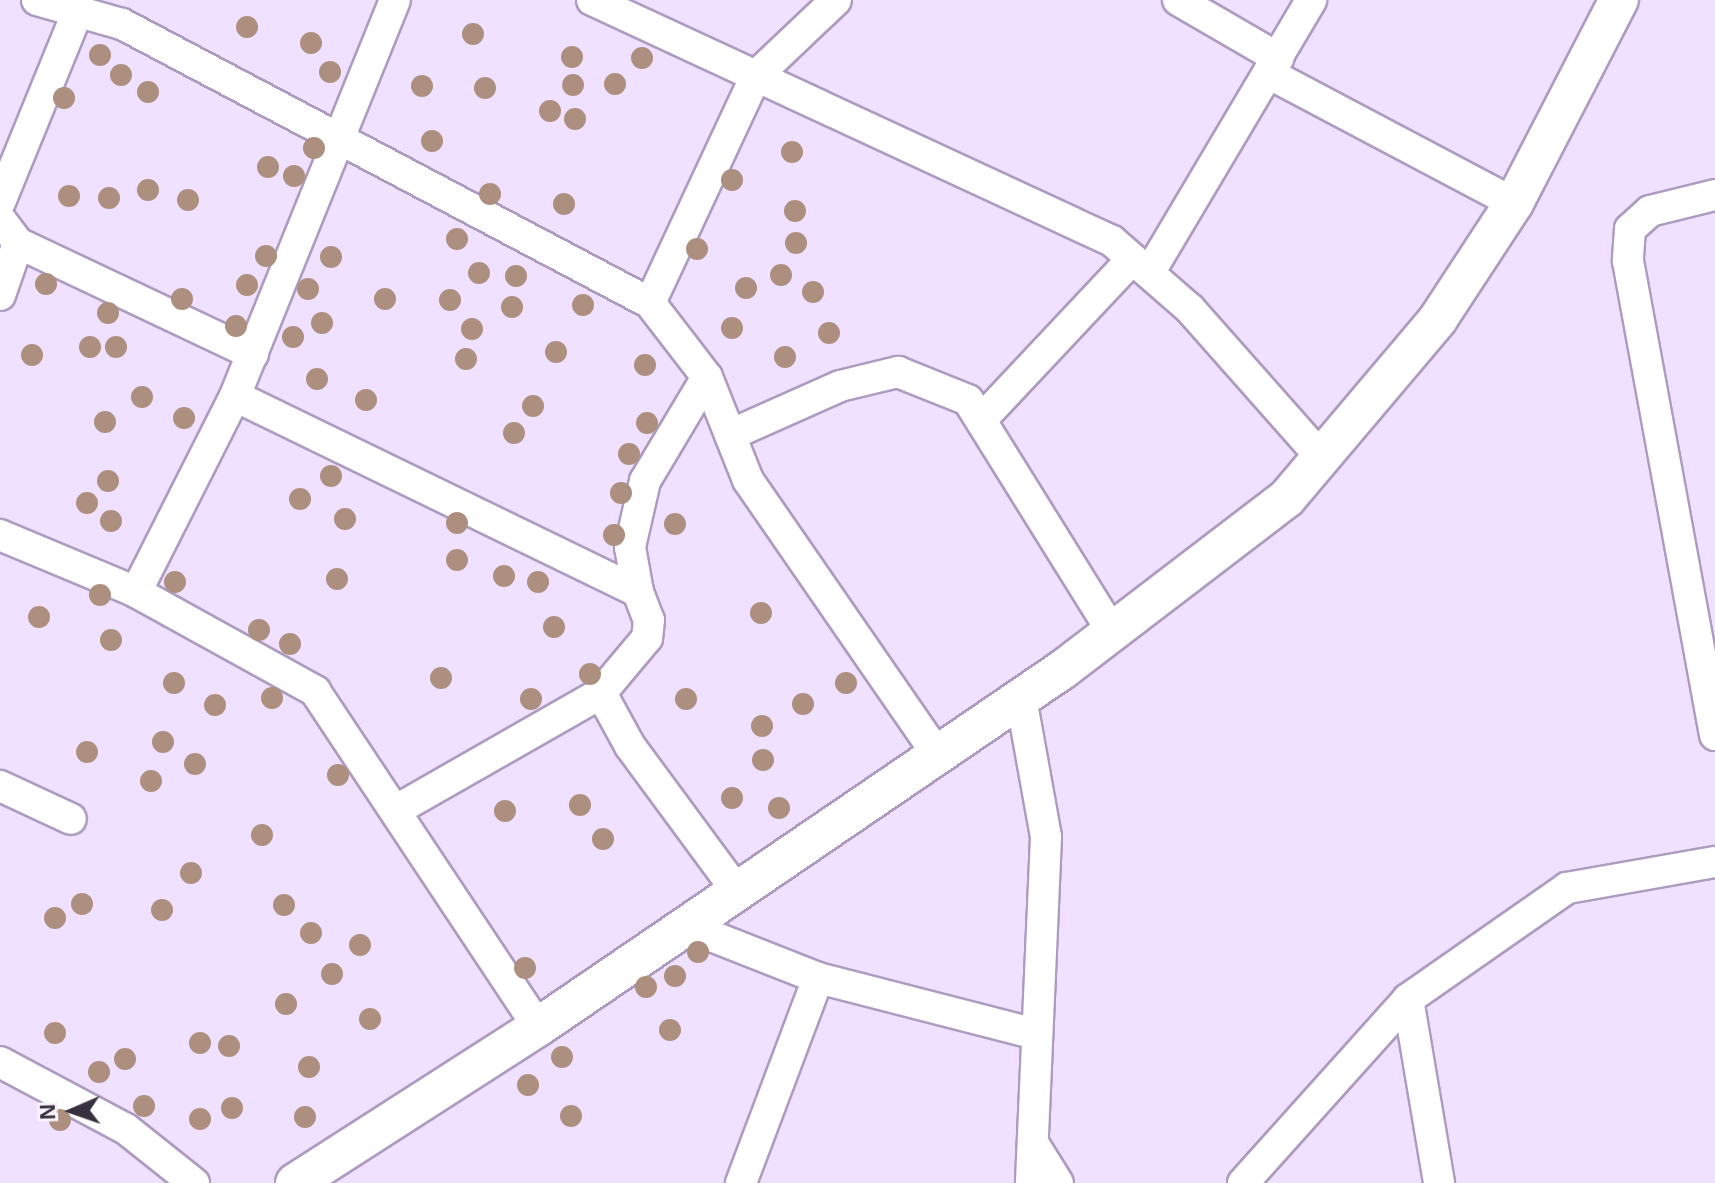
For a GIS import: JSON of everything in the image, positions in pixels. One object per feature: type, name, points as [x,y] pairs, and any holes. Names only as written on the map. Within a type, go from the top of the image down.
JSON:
[{"type":"street","points":[[37,0],[77,13],[128,12],[333,140],[650,303],[707,377],[748,480],[938,755]]},
{"type":"street","points":[[136,592],[235,396],[333,140],[395,0]]},
{"type":"street","points":[[592,0],[1112,241],[1141,264],[1321,457]]},
{"type":"street","points":[[650,303],[756,76],[836,0]]},
{"type":"street","points":[[1178,0],[1273,66],[1514,203]]},
{"type":"street","points":[[981,420],[1141,264],[1273,66],[1311,0]]},
{"type":"street","points":[[295,1183],[336,1171],[538,1027],[1021,698],[1287,498],[1438,319],[1514,203],[1619,0]]},
{"type":"street","points":[[0,202],[77,13]]},
{"type":"street","points":[[1715,195],[1650,211],[1630,229],[1628,261],[1715,735]]},
{"type":"street","points":[[0,219],[18,243],[253,354]]},
{"type":"street","points":[[0,295],[18,243]]},
{"type":"street","points":[[730,435],[840,386],[898,372],[968,400],[1112,631]]},
{"type":"street","points":[[398,809],[601,693],[647,638],[649,620],[638,592],[630,547],[645,481],[707,377]]},
{"type":"street","points":[[235,396],[638,592]]},
{"type":"street","points":[[0,535],[136,592],[315,691],[398,809],[538,1027]]},
{"type":"street","points":[[601,693],[630,746],[737,891]]},
{"type":"street","points":[[1021,698],[1046,837],[1031,1183]]},
{"type":"street","points":[[0,786],[71,819]]},
{"type":"street","points":[[1243,1183],[1408,999],[1567,888],[1715,862]]},
{"type":"street","points":[[686,926],[818,978],[1036,1034]]},
{"type":"street","points":[[741,1183],[818,978]]},
{"type":"street","points":[[1408,999],[1439,1183]]},
{"type":"street","points":[[0,1062],[126,1129],[194,1183]]},
{"type":"street","points":[[1033,1143],[1058,1183]]}]
